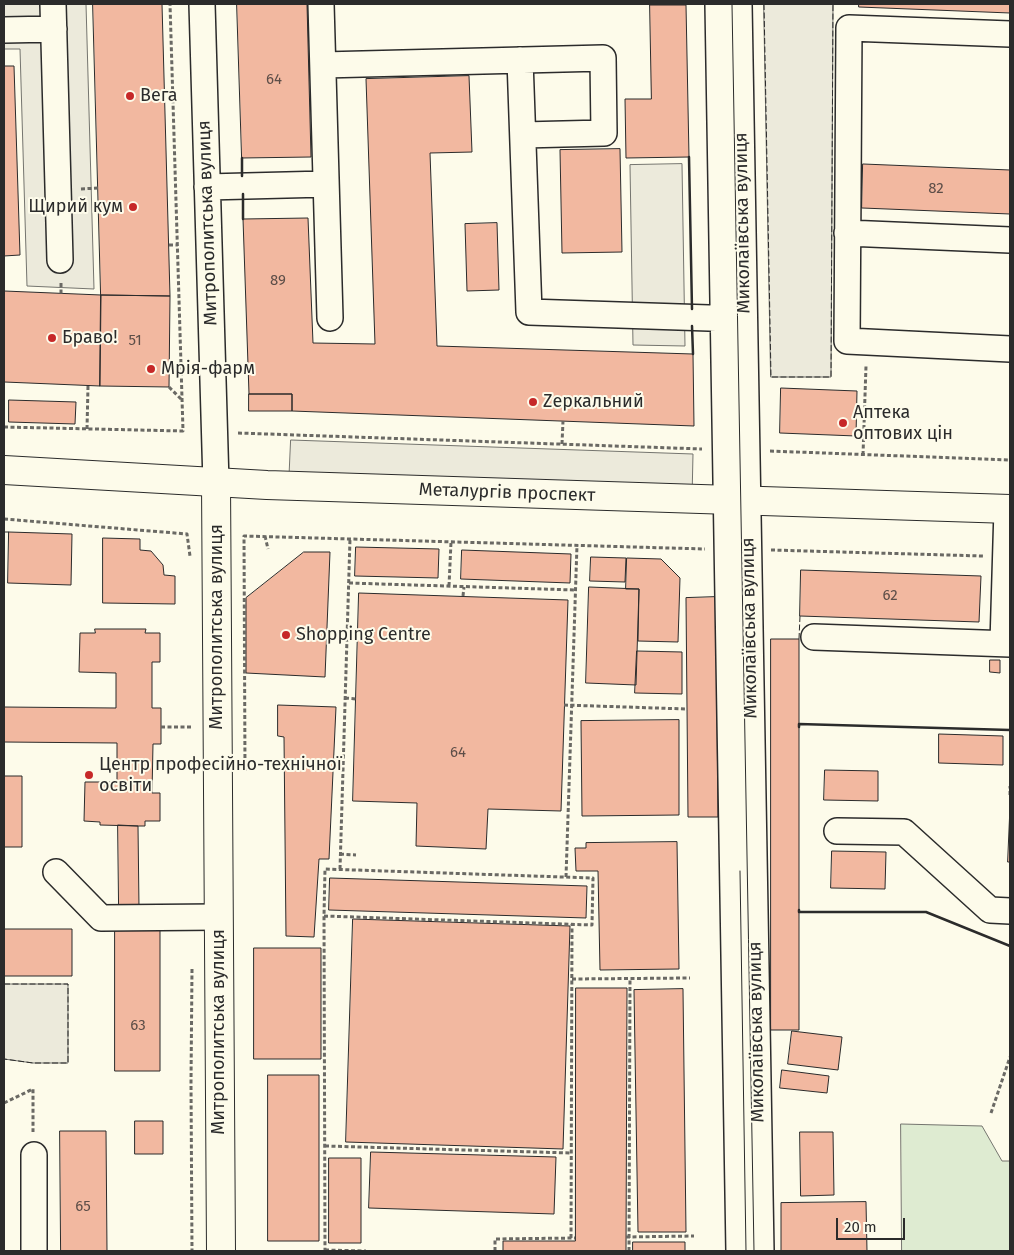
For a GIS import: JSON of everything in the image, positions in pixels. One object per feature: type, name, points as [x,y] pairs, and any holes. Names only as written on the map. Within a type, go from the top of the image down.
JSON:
[{"type":"main road","name":"Металургів проспект","points":[[4,470],[216,483],[1009,509]]},
{"type":"main road","name":"Митрополитська вулиця","points":[[216,483],[221,1251]]},
{"type":"street","points":[[53,4],[60,260]]},
{"type":"street","name":"Митрополитська вулиця","points":[[202,4],[216,483]]},
{"type":"street","points":[[321,4],[330,318]]},
{"type":"street","name":"Миколаївська вулиця","points":[[718,4],[734,319]]},
{"type":"street","name":"Миколаївська вулиця","points":[[739,4],[734,319],[737,500],[743,826],[761,1251]]},
{"type":"street","points":[[1010,34],[849,28],[847,233],[847,341],[1010,349]]},
{"type":"street","points":[[4,30],[54,29]]},
{"type":"street","points":[[323,65],[603,58],[604,133],[523,135]]},
{"type":"street","points":[[520,60],[529,312],[734,319]]},
{"type":"street","points":[[208,187],[326,184]]},
{"type":"street","points":[[847,233],[1010,240]]},
{"type":"street","points":[[814,637],[1007,644],[1006,557],[1009,509]]},
{"type":"street","name":"Миколаївська вулиця","points":[[739,1251],[743,826]]},
{"type":"street","points":[[837,830],[904,832],[990,910],[1010,911]]},
{"type":"street","points":[[56,872],[101,918],[218,917]]},
{"type":"street","points":[[34,1155],[34,1251]]},
{"type":"path","points":[[4,427],[183,432],[170,4]]},
{"type":"path","points":[[169,245],[178,245]]},
{"type":"path","points":[[863,455],[867,342]]},
{"type":"path","points":[[87,429],[88,386]]},
{"type":"path","points":[[169,387],[182,399]]},
{"type":"path","points":[[562,444],[563,421]]},
{"type":"path","points":[[235,433],[704,449]]},
{"type":"path","points":[[767,451],[1010,460]]},
{"type":"path","points":[[4,519],[187,534]]},
{"type":"path","points":[[244,536],[706,549]]},
{"type":"path","points":[[265,536],[268,549]]},
{"type":"path","points":[[340,869],[350,539]]},
{"type":"path","points":[[449,586],[451,542]]},
{"type":"path","points":[[566,877],[576,545]]},
{"type":"path","points":[[768,550],[1006,557]]},
{"type":"path","points":[[349,583],[575,590]]},
{"type":"path","points":[[463,596],[464,587]]},
{"type":"path","points":[[345,698],[356,699]]},
{"type":"path","points":[[564,706],[687,709]]},
{"type":"path","points":[[161,727],[192,728]]},
{"type":"path","points":[[1010,786],[1010,795]]},
{"type":"path","points":[[340,854],[356,855]]},
{"type":"path","points":[[324,916],[592,925],[593,878],[325,869],[324,916],[325,1251],[366,1251]]},
{"type":"path","points":[[495,1251],[495,1239],[572,1238],[572,924]]},
{"type":"path","points":[[629,1251],[630,978]]},
{"type":"path","points":[[572,979],[690,978]]},
{"type":"path","points":[[991,1113],[1010,1057]]},
{"type":"path","points":[[191,1083],[192,1251]]},
{"type":"path","points":[[4,1103],[33,1089],[34,1155]]},
{"type":"path","points":[[325,1146],[571,1153]]},
{"type":"path","points":[[628,1237],[694,1236]]},
{"type":"green space","points":[[901,1124],[982,1126],[1002,1161],[1010,1161],[1010,1251],[902,1251]]},
{"type":"shaded area","points":[[4,4],[86,4],[94,289],[27,286],[20,49],[4,49]]},
{"type":"shaded area","points":[[764,4],[833,4],[831,377],[771,377]]},
{"type":"shaded area","points":[[682,164],[685,346],[633,345],[630,165]]},
{"type":"shaded area","points":[[291,440],[693,454],[692,499],[289,485]]},
{"type":"shaded area","points":[[4,984],[68,984],[68,1063],[33,1063],[4,1059]]},
{"type":"building","name":"Вега","points":[[93,4],[162,4],[170,296],[101,295]]},
{"type":"building","points":[[237,4],[307,4],[311,157],[242,158]]},
{"type":"building","points":[[859,4],[1010,4],[1010,13],[859,7]]},
{"type":"building","points":[[650,5],[686,5],[689,157],[626,158],[625,99],[651,99]]},
{"type":"building","points":[[4,66],[14,66],[20,255],[4,256]]},
{"type":"building","points":[[469,76],[472,152],[430,153],[437,346],[693,354],[694,426],[292,411],[292,394],[249,394],[243,219],[308,218],[313,343],[375,344],[366,79]]},
{"type":"building","points":[[620,149],[622,252],[562,253],[560,150]]},
{"type":"building","points":[[863,164],[1010,170],[1010,214],[862,208]]},
{"type":"building","points":[[497,223],[499,290],[467,291],[465,224]]},
{"type":"building","name":"Браво!","points":[[4,291],[101,295],[100,386],[4,382]]},
{"type":"building","points":[[101,295],[170,296],[169,387],[100,386]]},
{"type":"building","points":[[781,388],[857,391],[856,436],[780,433]]},
{"type":"building","points":[[249,394],[292,394],[292,411],[249,411]]},
{"type":"building","points":[[9,400],[76,402],[75,424],[9,422]]},
{"type":"building","points":[[9,532],[72,534],[71,585],[8,583]]},
{"type":"building","points":[[103,538],[140,539],[140,550],[151,551],[163,565],[164,575],[175,576],[175,604],[103,603]]},
{"type":"building","points":[[356,547],[439,549],[438,578],[355,576]]},
{"type":"building","points":[[462,550],[571,554],[570,583],[461,579]]},
{"type":"building","name":"Shopping Centre","points":[[304,552],[330,552],[325,677],[246,673],[246,598]]},
{"type":"building","points":[[591,557],[626,558],[625,582],[590,581]]},
{"type":"building","points":[[627,558],[661,559],[680,578],[678,642],[638,641],[639,589],[626,589]]},
{"type":"building","points":[[801,570],[981,576],[979,622],[800,616]]},
{"type":"building","points":[[589,587],[639,589],[636,685],[586,683]]},
{"type":"building","points":[[359,593],[568,600],[561,811],[488,809],[486,849],[416,846],[417,803],[353,801]]},
{"type":"building","points":[[716,597],[718,817],[688,817],[686,598]]},
{"type":"building","points":[[95,629],[146,629],[145,633],[160,633],[160,662],[152,662],[152,708],[161,708],[161,744],[153,744],[152,793],[160,793],[160,821],[145,821],[145,826],[100,825],[100,822],[84,821],[85,782],[117,782],[117,743],[4,742],[4,707],[116,708],[116,673],[79,672],[80,633],[95,633]]},
{"type":"building","points":[[771,639],[799,639],[799,1030],[771,1030]]},
{"type":"building","points":[[637,651],[682,652],[682,694],[635,693]]},
{"type":"building","points":[[990,660],[1000,660],[1000,673],[990,672]]},
{"type":"building","points":[[278,705],[336,707],[329,859],[319,859],[314,937],[286,936],[284,737],[278,736]]},
{"type":"building","points":[[679,720],[679,815],[582,816],[581,721]]},
{"type":"building","points":[[939,734],[1003,736],[1003,765],[939,763]]},
{"type":"building","points":[[825,770],[878,771],[878,801],[824,800]]},
{"type":"building","points":[[4,776],[22,776],[22,847],[4,847]]},
{"type":"building","points":[[1010,807],[1010,862],[1008,862]]},
{"type":"building","points":[[118,825],[138,826],[139,908],[119,908]]},
{"type":"building","points":[[677,842],[679,969],[600,970],[598,871],[576,871],[575,848],[586,848],[586,843]]},
{"type":"building","points":[[832,851],[886,852],[885,889],[831,888]]},
{"type":"building","points":[[330,878],[587,886],[586,918],[329,910]]},
{"type":"building","points":[[353,919],[570,926],[563,1149],[346,1142]]},
{"type":"building","points":[[4,929],[72,929],[72,976],[4,976]]},
{"type":"building","points":[[115,929],[160,929],[160,1071],[115,1071]]},
{"type":"building","points":[[254,948],[321,948],[321,1059],[254,1059]]},
{"type":"building","points":[[576,988],[627,988],[626,1251],[503,1251],[503,1241],[575,1241]]},
{"type":"building","points":[[683,989],[686,1232],[638,1232],[634,990]]},
{"type":"building","points":[[792,1031],[842,1037],[838,1070],[788,1064]]},
{"type":"building","points":[[782,1070],[829,1076],[827,1093],[780,1088]]},
{"type":"building","points":[[268,1075],[319,1075],[319,1241],[268,1241]]},
{"type":"building","points":[[135,1121],[163,1121],[163,1154],[135,1154]]},
{"type":"building","points":[[60,1131],[106,1131],[107,1251],[61,1251]]},
{"type":"building","points":[[800,1132],[833,1132],[834,1195],[801,1196]]},
{"type":"building","points":[[371,1152],[556,1157],[554,1214],[369,1208]]},
{"type":"building","points":[[329,1158],[361,1158],[361,1243],[329,1243]]},
{"type":"building","points":[[866,1202],[867,1251],[781,1251],[781,1203]]},
{"type":"building","points":[[633,1242],[685,1242],[685,1251],[633,1251]]},
{"type":"tram line","points":[[732,4],[754,1251]]},
{"type":"tram line","points":[[740,871],[746,1251]]},
{"type":"fence","points":[[764,4],[771,377],[831,377],[833,4]]},
{"type":"fence","points":[[4,532],[9,532]]},
{"type":"fence","points":[[799,639],[800,616]]},
{"type":"fence","points":[[4,984],[68,984],[68,1063],[33,1063],[4,1059]]},
{"type":"wall","points":[[689,157],[692,309]]},
{"type":"wall","points":[[242,158],[242,176]]},
{"type":"wall","points":[[243,194],[243,219]]},
{"type":"wall","points":[[692,326],[693,354]]},
{"type":"wall","points":[[799,727],[799,724],[1010,730]]},
{"type":"wall","points":[[799,910],[799,912],[926,912],[1010,946]]},
{"type":"place","name":"Вега","points":[[130,96]]},
{"type":"place","name":"Щирий кум","points":[[133,207]]},
{"type":"place","name":"Браво!","points":[[52,338]]},
{"type":"place","name":"Мрія-фарм","points":[[151,369]]},
{"type":"place","name":"Zеркальний","points":[[533,402]]},
{"type":"place","name":"Аптека оптових цін","points":[[843,423]]},
{"type":"place","name":"Shopping Centre","points":[[286,635]]},
{"type":"place","name":"Центр професійно-технічної освіти","points":[[89,775]]}]
